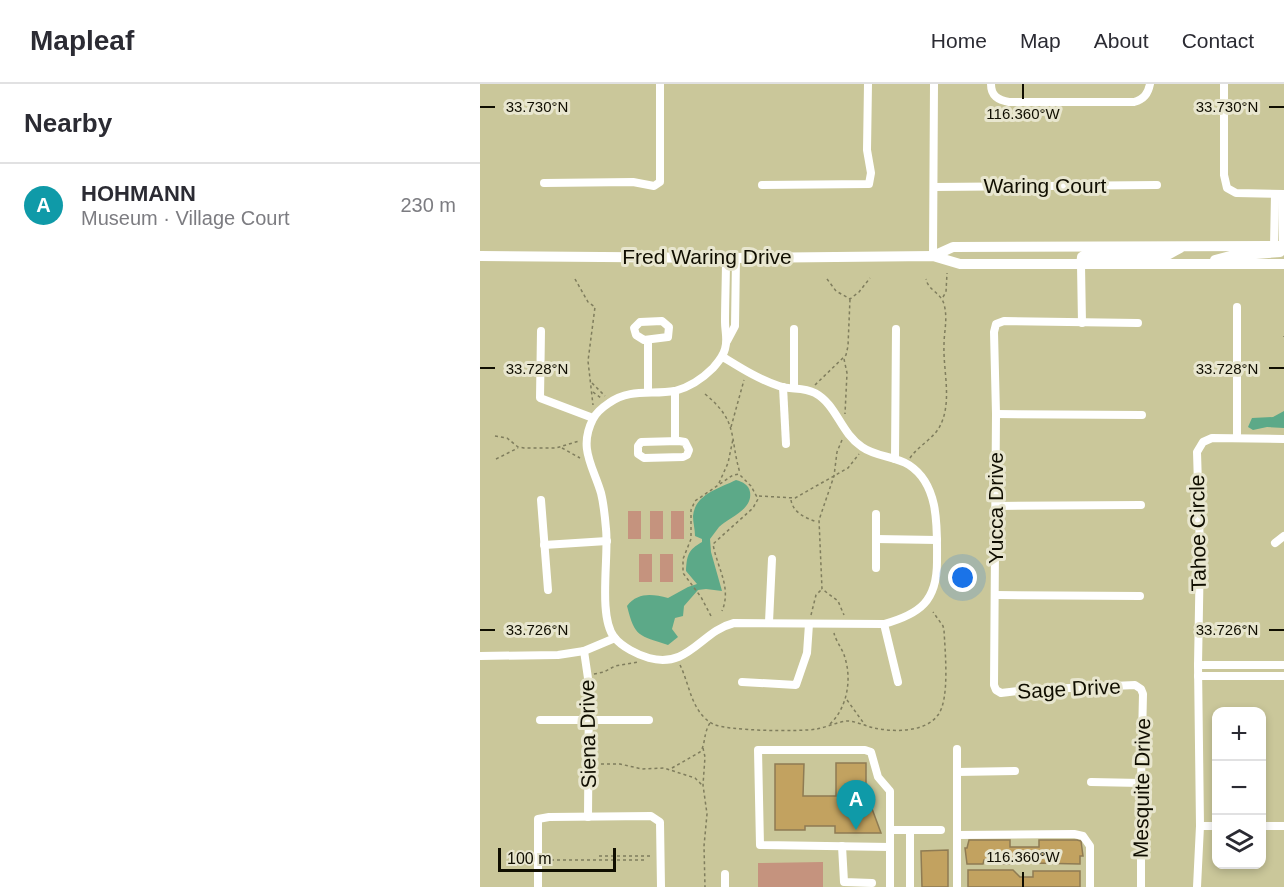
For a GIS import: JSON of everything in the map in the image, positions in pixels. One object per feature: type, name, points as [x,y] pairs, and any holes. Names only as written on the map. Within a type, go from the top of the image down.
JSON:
[{"type":"main road","points":[[1082,265],[1082,257],[1085,255],[1169,254],[1183,246]]},
{"type":"main road","name":"Fred Waring Drive","points":[[933,256],[953,247],[1280,246]]},
{"type":"main road","points":[[1204,263],[1230,256],[1276,254],[1282,250],[1280,246]]},
{"type":"main road","name":"Fred Waring Drive","points":[[480,256],[731,258],[933,256],[960,264],[1284,264]]},
{"type":"street","points":[[544,183],[633,182],[654,186],[660,182],[660,84]]},
{"type":"street","points":[[762,185],[869,184],[871,172],[867,150],[868,84]]},
{"type":"street","points":[[933,84],[933,256]]},
{"type":"street","points":[[991,84],[994,95],[1000,100],[1009,102],[1134,102],[1148,93],[1150,84]]},
{"type":"street","points":[[1224,84],[1225,182],[1230,190],[1236,193],[1280,194],[1280,246]]},
{"type":"street","name":"Waring Court","points":[[933,187],[1157,185]]},
{"type":"street","points":[[723,357],[758,378],[783,387],[806,389],[823,399],[830,405],[851,440],[866,450],[909,465],[925,482],[935,508],[937,580],[928,600],[908,617],[884,624],[810,620],[743,622],[723,626],[711,633],[707,639],[685,656],[667,660],[633,652],[615,638],[609,626],[606,602],[607,541],[601,494],[592,473],[587,452],[593,413],[621,396],[648,391],[675,391],[701,381],[723,357],[727,341],[725,312],[731,258]]},
{"type":"street","points":[[727,341],[733,332],[735,312],[731,258]]},
{"type":"street","points":[[1082,265],[1082,323],[1138,323]]},
{"type":"street","points":[[1237,438],[1238,307]]},
{"type":"street","points":[[725,312],[735,312]]},
{"type":"street","name":"Yucca Drive","points":[[996,690],[994,685],[996,414],[994,332],[996,324],[1004,321],[1082,323]]},
{"type":"street","points":[[895,459],[896,328]]},
{"type":"street","points":[[794,329],[794,387]]},
{"type":"street","points":[[541,331],[540,398],[593,413]]},
{"type":"street","points":[[648,340],[648,391]]},
{"type":"street","points":[[783,387],[786,444]]},
{"type":"street","points":[[675,391],[675,441]]},
{"type":"street","points":[[996,414],[1142,415]]},
{"type":"street","name":"Tahoe Circle","points":[[1197,887],[1200,826],[1198,665],[1200,550],[1197,452],[1200,445],[1208,440],[1284,439]]},
{"type":"street","points":[[675,441],[688,445],[687,455],[644,458],[638,454],[638,446],[641,442],[675,441]]},
{"type":"street","points":[[542,500],[549,590]]},
{"type":"street","points":[[996,506],[1141,506]]},
{"type":"street","points":[[876,514],[876,568]]},
{"type":"street","points":[[1275,543],[1284,536]]},
{"type":"street","points":[[876,539],[937,540]]},
{"type":"street","points":[[544,545],[607,541]]},
{"type":"street","points":[[769,622],[772,559]]},
{"type":"street","points":[[996,595],[1140,596]]},
{"type":"street","points":[[742,682],[796,685],[807,653],[810,620]]},
{"type":"street","points":[[884,624],[898,682]]},
{"type":"street","points":[[480,656],[534,657],[584,651],[615,638]]},
{"type":"street","name":"Siena Drive","points":[[584,651],[589,720],[588,817]]},
{"type":"street","points":[[1198,665],[1284,665]]},
{"type":"street","points":[[1198,676],[1284,676]]},
{"type":"street","name":"Sage Drive","points":[[996,690],[1001,693],[1136,685],[1141,689]]},
{"type":"street","name":"Mesquite Drive","points":[[1141,689],[1143,694],[1140,783],[1141,887]]},
{"type":"street","points":[[540,720],[649,720]]},
{"type":"street","points":[[957,749],[957,887]]},
{"type":"street","points":[[842,846],[844,882],[872,885],[876,880],[890,884],[890,847],[890,791],[878,777],[871,752],[865,750],[758,750],[760,845],[842,846],[890,847]]},
{"type":"street","points":[[957,772],[1015,771]]},
{"type":"street","points":[[1091,782],[1140,783]]},
{"type":"street","points":[[538,887],[538,819],[549,816],[651,816],[657,819],[661,827],[661,887]]},
{"type":"street","points":[[1200,826],[1212,826]]},
{"type":"street","points":[[1266,826],[1284,826]]},
{"type":"street","points":[[890,830],[942,830]]},
{"type":"street","points":[[910,830],[910,887]]},
{"type":"street","points":[[957,836],[1074,834],[1083,836],[1090,846],[1090,887]]},
{"type":"street","points":[[725,874],[725,887]]},
{"type":"path","points":[[942,298],[946,292],[947,273]]},
{"type":"path","points":[[814,385],[844,358],[848,346],[850,299],[870,278]]},
{"type":"path","points":[[575,279],[588,302],[595,306],[588,361],[593,413]]},
{"type":"path","points":[[827,279],[836,291],[850,299]]},
{"type":"path","points":[[908,457],[910,458],[936,432],[944,418],[946,390],[944,346],[947,321],[942,298],[929,286],[926,279]]},
{"type":"path","points":[[844,358],[847,373],[845,414]]},
{"type":"path","points":[[731,428],[745,379]]},
{"type":"path","points":[[591,382],[604,397],[592,391]]},
{"type":"path","points":[[705,394],[724,412],[734,438],[741,475],[757,496],[757,502],[753,508],[713,544],[725,586],[726,599],[722,611]]},
{"type":"path","points":[[495,436],[507,438],[518,447],[538,449],[562,447],[580,441]]},
{"type":"path","points":[[718,483],[728,462],[734,438]]},
{"type":"path","points":[[810,620],[816,595],[822,589],[819,522],[842,440]]},
{"type":"path","points":[[496,459],[518,447]]},
{"type":"path","points":[[562,447],[580,458]]},
{"type":"path","points":[[757,496],[791,499],[851,465],[860,454]]},
{"type":"path","points":[[711,616],[701,597],[683,573],[684,554],[691,538],[691,510],[699,496],[733,475],[741,475]]},
{"type":"path","points":[[791,499],[792,506],[797,512],[819,522]]},
{"type":"path","points":[[822,589],[838,601],[844,616]]},
{"type":"path","points":[[679,664],[696,707],[711,723],[723,728],[818,729],[847,721],[876,729],[910,730],[928,724],[939,715],[945,694],[944,626],[933,612]]},
{"type":"path","points":[[829,725],[839,714],[846,699],[847,664],[834,633]]},
{"type":"path","points":[[593,674],[604,672],[615,666],[638,662]]},
{"type":"path","points":[[846,699],[866,726]]},
{"type":"path","points":[[705,887],[704,846],[707,814],[703,785],[705,757],[703,748],[704,735],[711,723]]},
{"type":"path","points":[[670,769],[696,755],[703,748]]},
{"type":"path","points":[[595,764],[620,764],[642,769],[670,769],[695,777],[703,785]]},
{"type":"path","points":[[599,856],[654,856]]},
{"type":"path","points":[[551,860],[647,860]]},
{"type":"shaded area","points":[[1284,411],[1284,428],[1267,427],[1253,430],[1248,427],[1252,418],[1273,417]]},
{"type":"shaded area","points":[[736,480],[748,487],[750,498],[748,504],[723,523],[710,539],[711,552],[722,591],[698,590],[684,606],[683,616],[675,618],[672,629],[678,637],[668,645],[644,637],[636,630],[627,606],[641,596],[668,598],[697,584],[686,571],[689,554],[702,542],[702,539],[695,536],[693,516],[695,508],[703,497]]},
{"type":"shaded area","points":[[628,511],[641,511],[641,539],[628,539]]},
{"type":"shaded area","points":[[650,511],[663,511],[663,539],[650,539]]},
{"type":"shaded area","points":[[671,511],[684,511],[684,539],[671,539]]},
{"type":"shaded area","points":[[639,554],[652,554],[652,582],[639,582]]},
{"type":"shaded area","points":[[660,554],[673,554],[673,582],[660,582]]},
{"type":"shaded area","points":[[823,862],[823,887],[758,887],[758,863]]},
{"type":"building","points":[[836,763],[866,763],[866,806],[871,806],[881,833],[835,833],[835,826],[805,826],[805,830],[775,830],[775,764],[804,764],[803,796],[836,796]]},
{"type":"building","points":[[969,840],[1010,840],[1010,847],[1039,847],[1039,840],[1077,840],[1081,841],[1083,856],[1080,856],[1080,864],[1033,863],[1033,856],[1015,855],[1013,864],[984,860],[983,864],[967,864],[965,848]]},
{"type":"building","points":[[948,850],[948,887],[922,887],[921,851]]},
{"type":"building","points":[[968,870],[1013,870],[1020,877],[1033,877],[1033,871],[1080,871],[1080,887],[968,887]]},
{"type":"place","name":"HOHMANN","points":[[856,830]]}]
